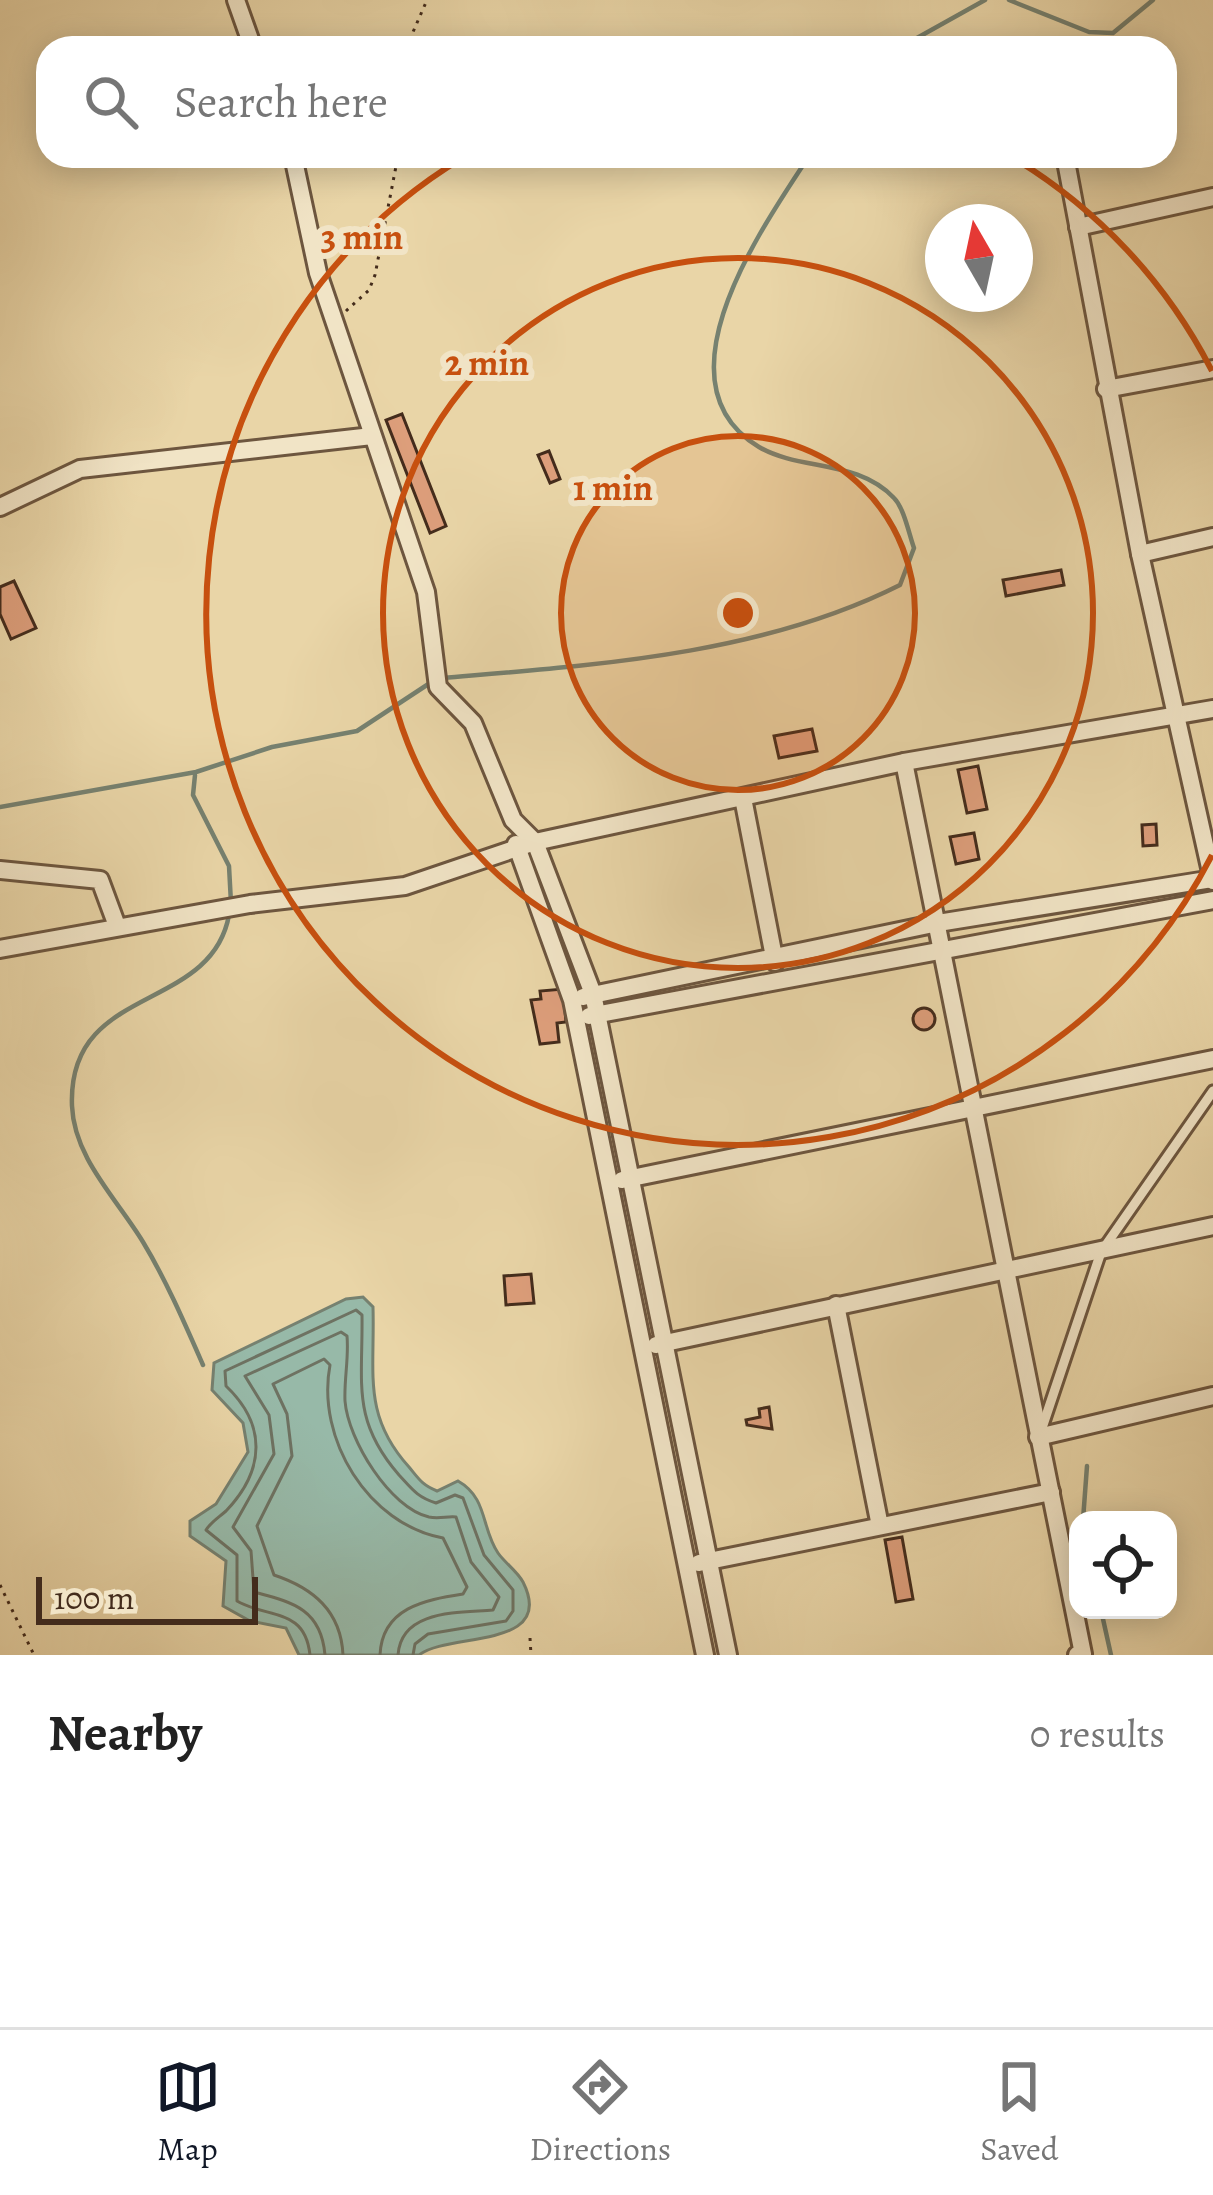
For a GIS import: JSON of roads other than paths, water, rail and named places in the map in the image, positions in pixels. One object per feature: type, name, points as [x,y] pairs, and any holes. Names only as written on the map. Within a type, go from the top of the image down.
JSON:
[{"type":"street","points":[[236,0],[249,36]]},
{"type":"street","points":[[296,168],[319,273],[426,592],[441,695],[473,723],[513,820],[517,850],[572,1000],[705,1655]]},
{"type":"street","points":[[572,1000],[938,922],[1213,880],[1106,389],[1067,168]]},
{"type":"street","points":[[1078,227],[1213,197]]},
{"type":"street","points":[[1106,389],[1213,369]]},
{"type":"street","points":[[0,507],[80,469],[372,436]]},
{"type":"street","points":[[1140,554],[1213,537]]},
{"type":"street","points":[[0,949],[117,926],[405,886],[536,842],[904,762],[1213,709]]},
{"type":"street","points":[[904,762],[1084,1654],[1077,1655]]},
{"type":"street","points":[[742,799],[778,980]]},
{"type":"street","points":[[513,820],[536,842],[593,994],[728,1655]]},
{"type":"street","points":[[0,870],[100,880],[117,926]]},
{"type":"street","points":[[576,1019],[1213,900]]},
{"type":"street","points":[[610,1183],[1213,1059]]},
{"type":"street","points":[[644,1348],[1213,1226]]},
{"type":"street","points":[[836,1305],[880,1526]]},
{"type":"street","points":[[1039,1437],[1213,1396]]},
{"type":"street","points":[[687,1565],[1051,1492]]},
{"type":"lane","points":[[1039,1437],[1101,1252],[1213,1091]]},
{"type":"water","points":[[363,1297],[373,1307],[374,1392],[384,1429],[424,1484],[437,1491],[458,1481],[475,1496],[493,1543],[523,1582],[529,1604],[525,1619],[513,1629],[419,1655],[299,1655],[286,1628],[250,1621],[223,1606],[226,1561],[190,1536],[190,1521],[216,1504],[248,1452],[243,1423],[212,1390],[214,1363],[346,1299]]},
{"type":"waterway","points":[[920,36],[985,0]]},
{"type":"waterway","points":[[1009,0],[1089,32],[1113,33],[1153,0]]},
{"type":"waterway","points":[[443,678],[618,661],[734,642],[847,609],[900,585],[914,548],[894,498],[863,477],[759,447],[728,419],[715,384],[716,344],[727,303],[745,261],[801,168]]},
{"type":"waterway","points":[[0,807],[196,772],[272,747],[357,731],[433,681]]},
{"type":"waterway","points":[[195,775],[193,795],[229,866],[231,903]]},
{"type":"waterway","points":[[203,1365],[151,1257],[88,1161],[72,1106],[77,1067],[92,1038],[115,1018],[196,969],[217,947],[229,915]]},
{"type":"waterway","points":[[1084,1511],[1087,1466]]},
{"type":"waterway","points":[[1103,1619],[1111,1655]]}]
